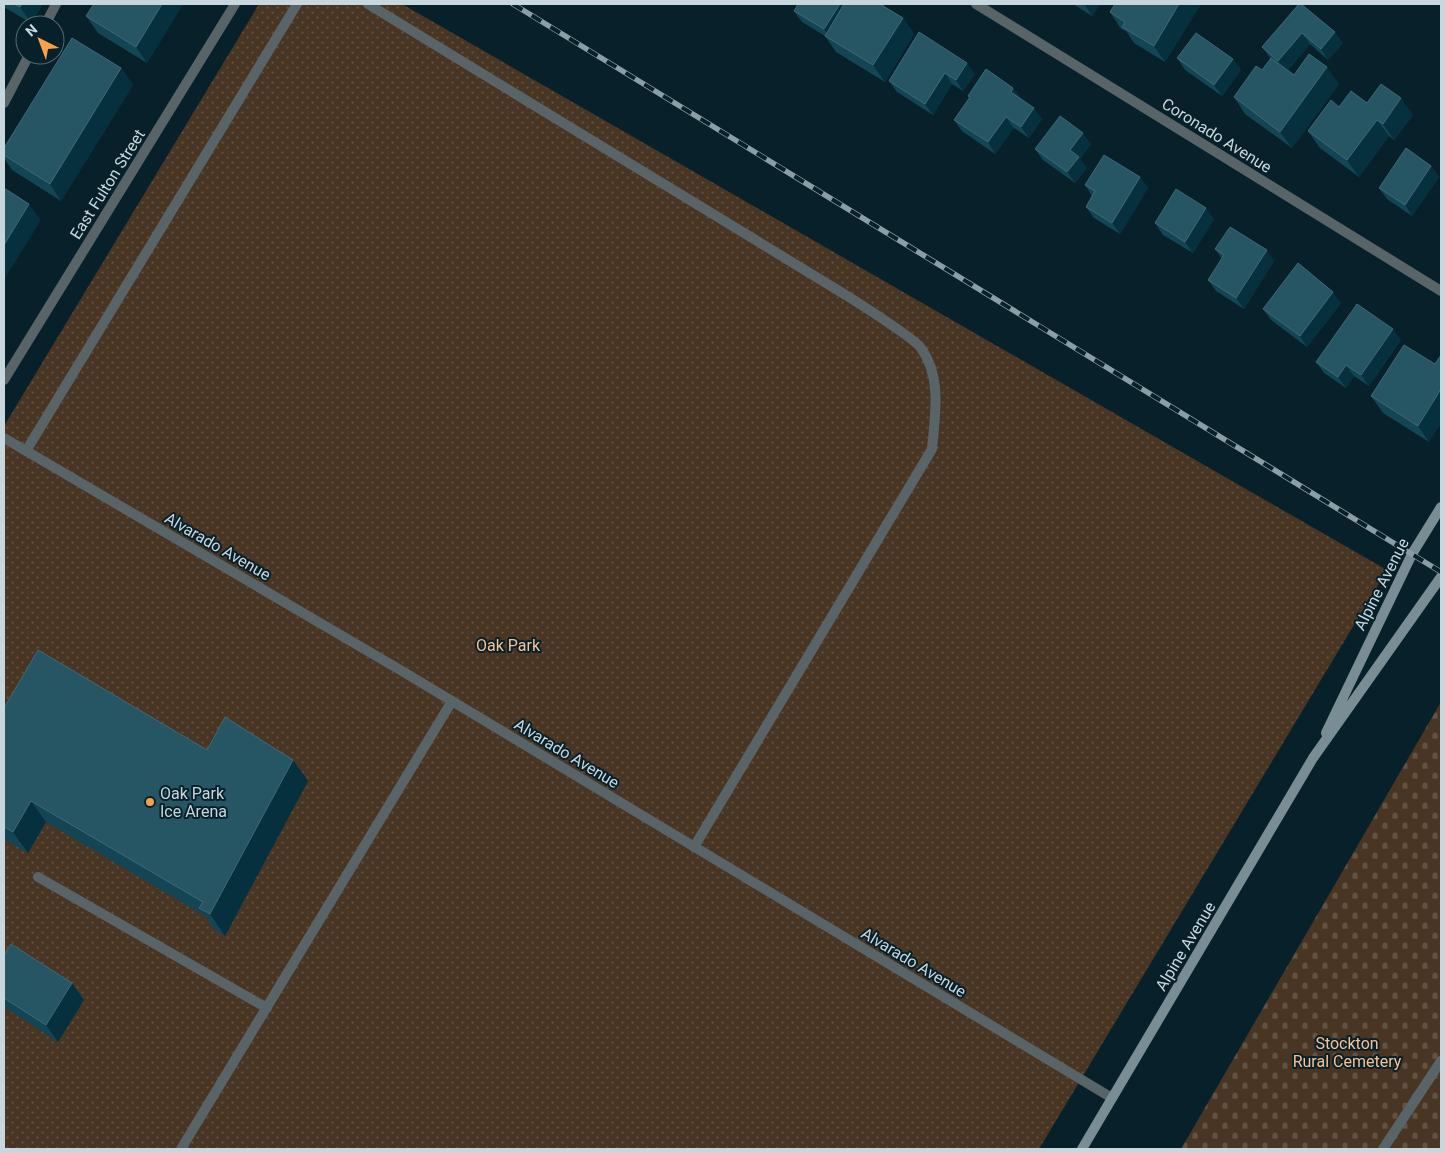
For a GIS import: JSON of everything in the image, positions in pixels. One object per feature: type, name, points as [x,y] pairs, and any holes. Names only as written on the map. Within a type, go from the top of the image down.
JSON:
[{"type":"street","name":"East Fulton Street","points":[[4,380],[235,4]]},
{"type":"street","points":[[26,451],[297,4]]},
{"type":"street","points":[[368,4],[849,297],[921,347],[932,373],[937,403],[932,449],[694,847]]},
{"type":"street","name":"Coronado Avenue","points":[[982,5],[1441,291]]},
{"type":"street","points":[[4,102],[24,65]]},
{"type":"street","name":"Alvarado Avenue","points":[[4,438],[452,701],[1112,1098]]},
{"type":"street","name":"Alpine Avenue","points":[[1313,758],[1412,554],[1441,507]]},
{"type":"street","name":"Alpine Avenue","points":[[1082,1149],[1313,758],[1441,577]]},
{"type":"street","points":[[181,1149],[452,701]]},
{"type":"street","points":[[38,877],[267,1008]]},
{"type":"street","points":[[1383,1149],[1441,1061]]},
{"type":"green space","name":"Oak Park","points":[[259,4],[402,4],[1387,570],[1039,1149],[4,1149],[4,426]]},
{"type":"green space","name":"Stockton Rural Cemetery","points":[[1441,702],[1441,1149],[1181,1149]]},
{"type":"building","points":[[94,4],[162,4],[136,47],[86,16]]},
{"type":"building","points":[[798,4],[840,4],[824,29],[794,11]]},
{"type":"building","points":[[844,4],[880,4],[903,18],[873,65],[825,36]]},
{"type":"building","points":[[1115,4],[1179,4],[1154,46],[1122,27],[1125,22],[1110,12]]},
{"type":"building","points":[[1299,4],[1335,32],[1321,49],[1302,33],[1278,61],[1262,47]]},
{"type":"building","points":[[919,32],[967,63],[956,80],[945,73],[925,104],[889,81]]},
{"type":"building","points":[[1196,33],[1233,59],[1214,85],[1177,58]]},
{"type":"building","points":[[72,38],[121,68],[50,184],[4,155],[4,148],[55,65],[65,65],[65,49]]},
{"type":"building","points":[[1309,54],[1327,67],[1280,132],[1234,97],[1256,66],[1262,70],[1271,58],[1294,75]]},
{"type":"building","points":[[986,69],[1013,88],[1011,92],[1034,108],[1021,127],[1006,117],[988,142],[954,120]]},
{"type":"building","points":[[1381,84],[1401,98],[1383,124],[1377,120],[1347,160],[1308,131],[1331,100],[1339,107],[1351,91],[1367,103]]},
{"type":"building","points":[[1060,116],[1083,133],[1070,150],[1079,157],[1067,172],[1035,149]]},
{"type":"building","points":[[1406,148],[1431,166],[1405,205],[1379,188]]},
{"type":"building","points":[[1104,155],[1140,177],[1112,223],[1086,207],[1095,191],[1085,185]]},
{"type":"building","points":[[4,188],[29,204],[4,245]]},
{"type":"building","points":[[1176,189],[1206,208],[1185,242],[1155,223]]},
{"type":"building","points":[[1230,227],[1267,250],[1236,298],[1208,280],[1224,255],[1215,249]]},
{"type":"building","points":[[1298,263],[1333,292],[1300,336],[1263,309]]},
{"type":"building","points":[[1357,304],[1393,329],[1361,375],[1346,365],[1338,377],[1316,362]]},
{"type":"building","points":[[1404,345],[1435,364],[1441,355],[1441,389],[1418,426],[1371,396]]},
{"type":"building","name":"Oak Park Ice Arena","points":[[38,650],[207,750],[225,717],[293,760],[210,914],[199,908],[203,902],[31,801],[13,832],[4,827],[4,708]]},
{"type":"building","points":[[11,944],[72,983],[46,1025],[4,998],[4,955]]},
{"type":"railway","points":[[513,4],[1441,572]]},
{"type":"place","name":"Oak Park Ice Arena","points":[[150,802]]}]
